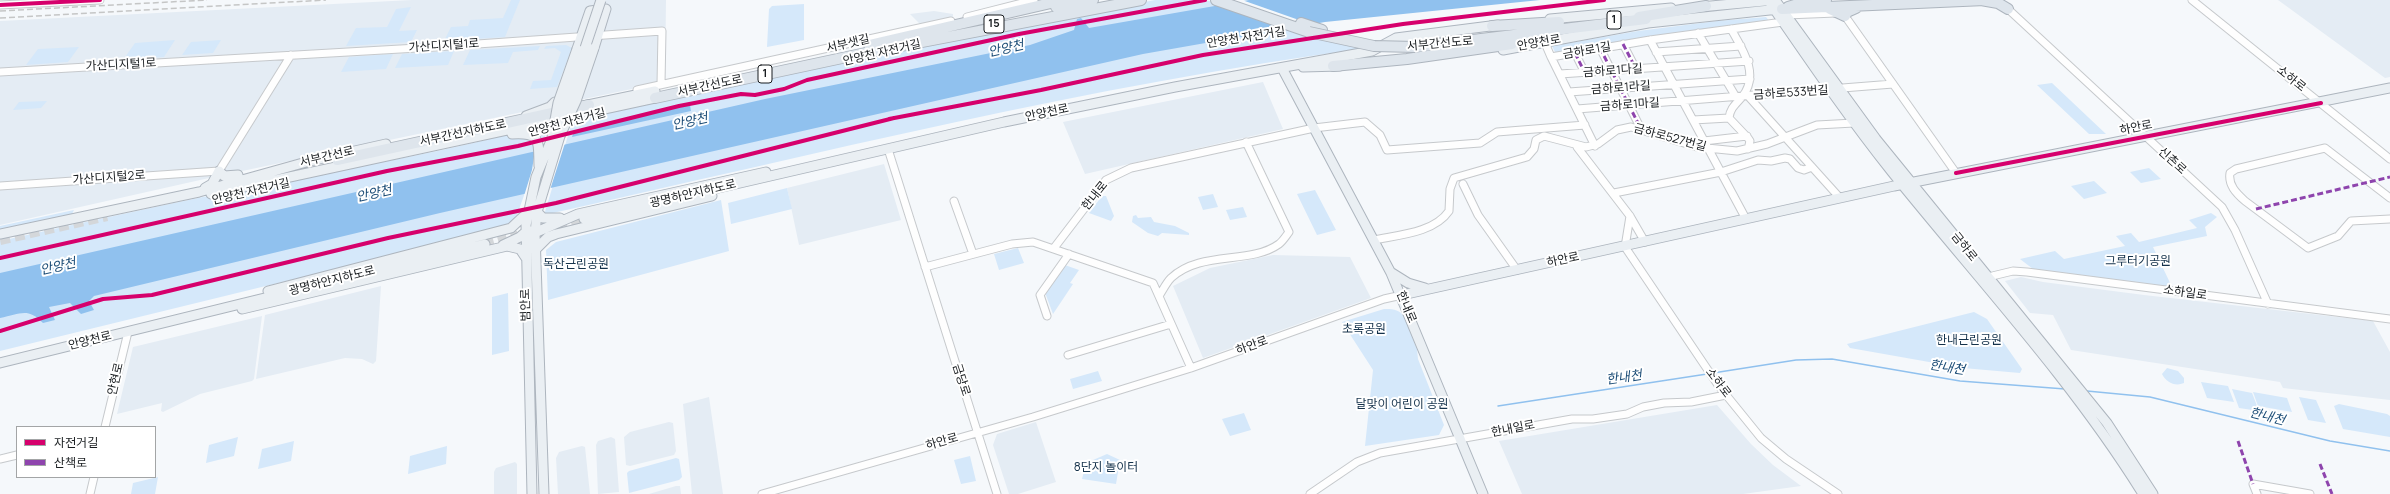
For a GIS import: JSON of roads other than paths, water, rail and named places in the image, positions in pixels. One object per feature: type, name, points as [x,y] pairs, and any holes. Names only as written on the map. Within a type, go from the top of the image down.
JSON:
[{"type":"highway","name":"서부간선도로","points":[[874,48],[1064,0]]},
{"type":"highway","name":"15","points":[[874,48],[1093,0]]},
{"type":"highway","name":"15","points":[[874,48],[1114,0]]},
{"type":"highway","name":"서부간선도로","points":[[1216,0],[1328,38],[1374,46],[1419,45]]},
{"type":"highway","name":"서부간선도로","points":[[1237,0],[1339,35],[1374,41],[1434,47],[1522,31],[1644,16],[1559,22],[1522,31]]},
{"type":"highway","points":[[1794,0],[1826,4],[1985,0]]},
{"type":"highway","points":[[1826,4],[1845,17],[1850,10],[1866,4],[1896,0]]},
{"type":"highway","points":[[1981,0],[1998,3],[2008,9]]},
{"type":"highway","points":[[2008,9],[2006,5],[2009,0]]},
{"type":"highway","name":"서부간선도로","points":[[657,91],[874,48],[1137,1]]},
{"type":"highway","points":[[1781,14],[1811,3]]},
{"type":"highway","name":"1","points":[[1522,31],[1647,16],[1706,6]]},
{"type":"highway","points":[[1492,26],[1559,22]]},
{"type":"highway","name":"1","points":[[1522,31],[1631,26]]},
{"type":"highway","points":[[1330,63],[1407,59],[1512,44]]},
{"type":"highway","name":"서부간선지하도로","points":[[337,162],[548,119],[588,109]]},
{"type":"main road","name":"범안로","points":[[544,494],[531,230],[556,136],[601,0]]},
{"type":"main road","name":"안양천로","points":[[1330,63],[1372,51],[1396,38],[1641,9],[1706,6],[1771,0]]},
{"type":"main road","name":"금하로","points":[[1771,0],[1908,183],[2080,401],[2122,460],[2143,494]]},
{"type":"main road","points":[[607,10],[576,102],[556,136],[558,103],[590,11],[607,10]]},
{"type":"main road","name":"안양천로","points":[[801,169],[1093,103],[1282,68],[1330,63],[1408,64],[1545,43],[1631,26],[1703,16],[1781,14]]},
{"type":"main road","name":"금하로","points":[[1781,14],[1830,90],[1854,123],[1908,183]]},
{"type":"main road","name":"한내로","points":[[1282,68],[1402,295],[1483,494]]},
{"type":"main road","name":"하안로","points":[[1402,295],[1625,247],[1908,183],[2144,136],[2321,103],[2390,88]]},
{"type":"main road","name":"서부간선로","points":[[0,238],[348,166],[588,109],[657,91]]},
{"type":"main road","points":[[524,117],[550,107],[555,102]]},
{"type":"main road","name":"서부간선로","points":[[0,234],[199,192],[310,161],[524,117],[588,109]]},
{"type":"main road","points":[[348,166],[508,135],[524,134],[536,140],[540,147],[538,160],[540,172]]},
{"type":"main road","name":"범안로","points":[[532,494],[526,259],[540,172],[556,136]]},
{"type":"main road","points":[[114,210],[206,188],[212,184],[219,171],[224,176],[230,177],[310,161]]},
{"type":"main road","points":[[491,234],[531,230],[579,219],[753,173],[801,169]]},
{"type":"main road","points":[[179,319],[264,305],[488,247],[531,230],[579,219],[744,188],[801,169]]},
{"type":"main road","points":[[531,230],[543,218],[579,219]]},
{"type":"main road","points":[[179,319],[300,282],[511,228],[531,230],[548,237],[579,219]]},
{"type":"main road","points":[[488,247],[499,241],[491,234]]},
{"type":"main road","points":[[488,247],[516,247],[526,259]]},
{"type":"main road","points":[[1391,272],[1415,286],[1436,287]]},
{"type":"main road","name":"금하로","points":[[1984,278],[2092,403],[2135,463],[2153,494]]},
{"type":"main road","name":"안양천로","points":[[0,363],[179,319]]},
{"type":"street","points":[[0,6],[12,2],[100,0]]},
{"type":"street","name":"서부샛길","points":[[555,102],[572,100],[582,102],[657,91],[1034,0]]},
{"type":"street","name":"소하로","points":[[2192,0],[2390,159]]},
{"type":"street","name":"신촌로","points":[[2008,9],[2222,207],[2235,230],[2268,304]]},
{"type":"street","name":"금하로1길","points":[[1595,146],[1552,57],[1623,44],[1731,29],[1781,14],[1832,12],[1845,17]]},
{"type":"street","points":[[1845,17],[1956,173]]},
{"type":"street","points":[[1731,29],[1749,61],[1750,79],[1749,85],[1742,97],[1732,107],[1729,118],[1732,123],[1747,136],[1750,141],[1748,149]]},
{"type":"street","points":[[598,35],[662,31],[657,91]]},
{"type":"street","points":[[1698,33],[1726,80],[1786,139],[1840,198]]},
{"type":"street","name":"가산디지털1로","points":[[0,72],[598,35]]},
{"type":"street","points":[[1650,40],[1746,219]]},
{"type":"street","points":[[1545,43],[1552,57]]},
{"type":"street","points":[[1623,44],[1636,69]]},
{"type":"street","points":[[1656,52],[1741,46]]},
{"type":"street","points":[[1600,48],[1641,130]]},
{"type":"street","points":[[1575,53],[1585,73]]},
{"type":"street","points":[[219,171],[291,55]]},
{"type":"street","name":"금하로1다길","points":[[1560,74],[1749,61]]},
{"type":"street","name":"금하로1라길","points":[[1568,92],[1750,79]]},
{"type":"street","name":"금하로533번길","points":[[1742,97],[1893,84]]},
{"type":"street","name":"금하로1마길","points":[[1577,109],[1742,97]]},
{"type":"street","points":[[1693,120],[1729,118]]},
{"type":"street","points":[[1314,128],[1365,122],[1380,135],[1387,150],[1480,143],[1491,134],[1497,132],[1585,126]]},
{"type":"street","name":"금하로527번길","points":[[1595,146],[1612,131],[1621,127],[1641,130],[1721,151],[1748,149],[1786,139],[1819,125],[1854,123]]},
{"type":"street","name":"한내로","points":[[1054,248],[1106,180],[1114,175],[1131,168],[1314,128]]},
{"type":"street","points":[[1704,141],[1747,136]]},
{"type":"street","points":[[1374,240],[1420,230],[1439,222],[1447,215],[1451,186],[1454,178],[1527,157],[1534,149],[1540,138],[1550,137],[1577,147],[1595,146]]},
{"type":"street","points":[[1159,296],[1167,283],[1187,266],[1268,249],[1285,239],[1289,232],[1246,142]]},
{"type":"street","points":[[1577,147],[1614,193],[1630,216],[1645,242]]},
{"type":"street","points":[[2390,198],[2325,148],[2236,169],[2230,173],[2229,180],[2236,192],[2245,201],[2308,248],[2338,236],[2351,221],[2390,219]]},
{"type":"street","name":"금당로","points":[[888,149],[997,494]]},
{"type":"street","points":[[1614,193],[1721,172],[1758,160],[1771,161],[1785,158],[1790,159],[1798,168],[1804,170],[1812,167]]},
{"type":"street","name":"가산디지털2로","points":[[0,186],[219,171]]},
{"type":"street","points":[[1463,184],[1466,194],[1492,237],[1507,252],[1517,270]]},
{"type":"street","points":[[954,201],[973,254]]},
{"type":"street","points":[[1625,247],[1630,216]]},
{"type":"street","points":[[925,266],[1030,242],[1054,248],[1154,283],[1191,368]]},
{"type":"street","name":"소하로","points":[[1625,247],[1718,385],[1766,442],[1813,480],[1838,494]]},
{"type":"street","points":[[1047,316],[1040,295],[1041,291],[1069,254]]},
{"type":"street","name":"소하일로","points":[[1984,278],[2013,272],[2027,272],[2390,319]]},
{"type":"street","name":"하안로","points":[[762,494],[978,432],[1191,368],[1384,299],[1402,295]]},
{"type":"street","points":[[1068,355],[1172,324]]},
{"type":"street","name":"안현로","points":[[105,426],[128,332]]},
{"type":"street","name":"한내일로","points":[[1310,494],[1368,456],[1572,419],[1593,419],[1627,414],[1643,407],[1664,403],[1691,402],[1726,395]]},
{"type":"street","points":[[0,459],[16,455]]},
{"type":"street","points":[[90,494],[94,478]]},
{"type":"street","points":[[2257,494],[2253,484],[2310,494]]},
{"type":"water","name":"안양천","points":[[1249,0],[1540,0],[1325,22],[1143,54],[440,213],[94,296],[89,301],[94,310],[81,314],[70,303],[49,307],[55,320],[43,323],[38,318],[28,313],[0,318],[0,273],[765,99],[1030,45],[1074,30],[1077,19],[1081,18],[1089,28]]},
{"type":"water","points":[[690,105],[691,111],[572,137],[573,134],[609,123]]},
{"type":"waterway","name":"한내천","points":[[1713,373],[1796,360],[1832,359],[1960,381],[2065,389]]},
{"type":"waterway","name":"한내천","points":[[1498,406],[1707,374]]},
{"type":"waterway","name":"한내천","points":[[2087,391],[2150,397],[2330,441],[2390,451]]},
{"type":"tunnel","points":[[0,240],[107,216]]},
{"type":"tunnel","points":[[558,226],[584,219]]},
{"type":"tunnel","points":[[485,244],[518,235]]},
{"type":"railway","points":[[0,11],[207,0]]},
{"type":"railway","points":[[0,18],[326,0]]},
{"type":"park label","name":"그루터기공원","points":[[2138,262]]},
{"type":"park label","name":"독산근린공원","points":[[576,265]]},
{"type":"park label","name":"초록공원","points":[[1364,330]]},
{"type":"park label","name":"한내근린공원","points":[[1969,341]]},
{"type":"park label","name":"달맞이 어린이 공원","points":[[1402,405]]},
{"type":"park label","name":"8단지 놀이터","points":[[1106,468]]}]
